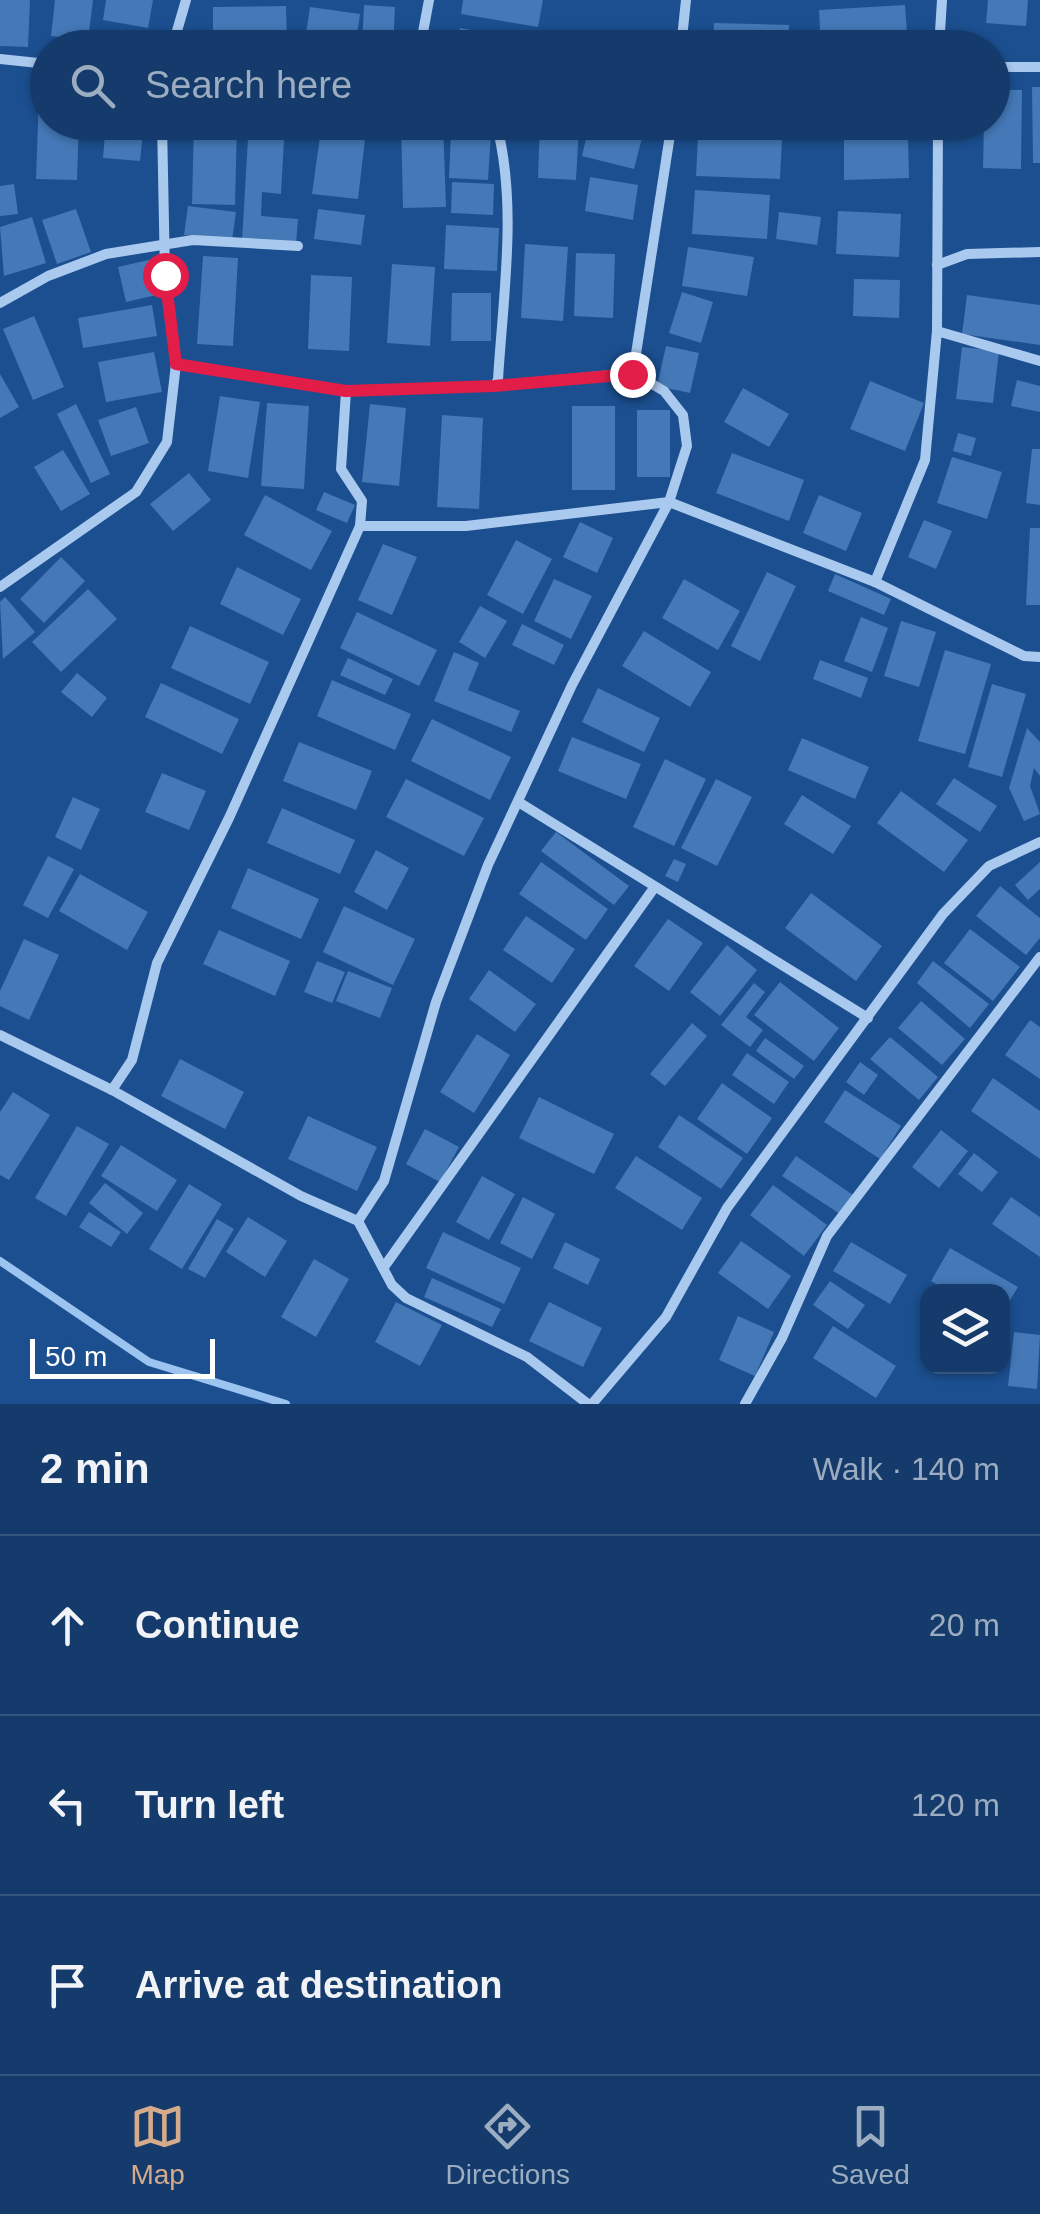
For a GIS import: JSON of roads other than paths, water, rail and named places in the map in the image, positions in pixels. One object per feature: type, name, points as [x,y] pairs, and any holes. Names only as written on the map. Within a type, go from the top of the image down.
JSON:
[{"type":"street","points":[[177,30],[186,0]]},
{"type":"street","points":[[424,30],[430,0]]},
{"type":"street","points":[[683,30],[686,0]]},
{"type":"street","points":[[941,30],[942,0]]},
{"type":"street","points":[[0,60],[30,62]]},
{"type":"street","points":[[1010,68],[1040,67]]},
{"type":"street","points":[[0,587],[136,492],[166,442],[176,364],[164,247],[162,140]]},
{"type":"street","points":[[494,386],[508,225],[501,140]]},
{"type":"street","points":[[632,374],[669,140]]},
{"type":"street","points":[[875,582],[925,460],[937,330],[938,140]]},
{"type":"street","points":[[0,304],[48,276],[106,254],[194,240],[298,246]]},
{"type":"street","points":[[937,265],[967,254],[1040,252]]},
{"type":"street","points":[[937,330],[1040,361]]},
{"type":"street","points":[[176,364],[346,391],[494,386],[632,374],[664,392],[684,416],[687,446],[669,502],[572,685],[488,865],[436,1002],[384,1181],[358,1221]]},
{"type":"street","points":[[112,1090],[132,1060],[157,964],[229,818],[360,526],[362,501],[341,468],[346,391]]},
{"type":"street","points":[[360,526],[466,526],[669,502],[875,582],[1024,656],[1040,657]]},
{"type":"street","points":[[520,803],[868,1018]]},
{"type":"street","points":[[0,1034],[112,1090],[300,1196],[358,1221],[392,1285],[406,1298],[527,1357],[590,1404],[666,1317],[728,1208],[944,914],[990,866],[1040,842]]},
{"type":"street","points":[[384,1267],[654,888]]},
{"type":"street","points":[[745,1404],[782,1338],[827,1236],[1040,958]]},
{"type":"waterway","points":[[0,1261],[149,1362],[286,1404]]}]
